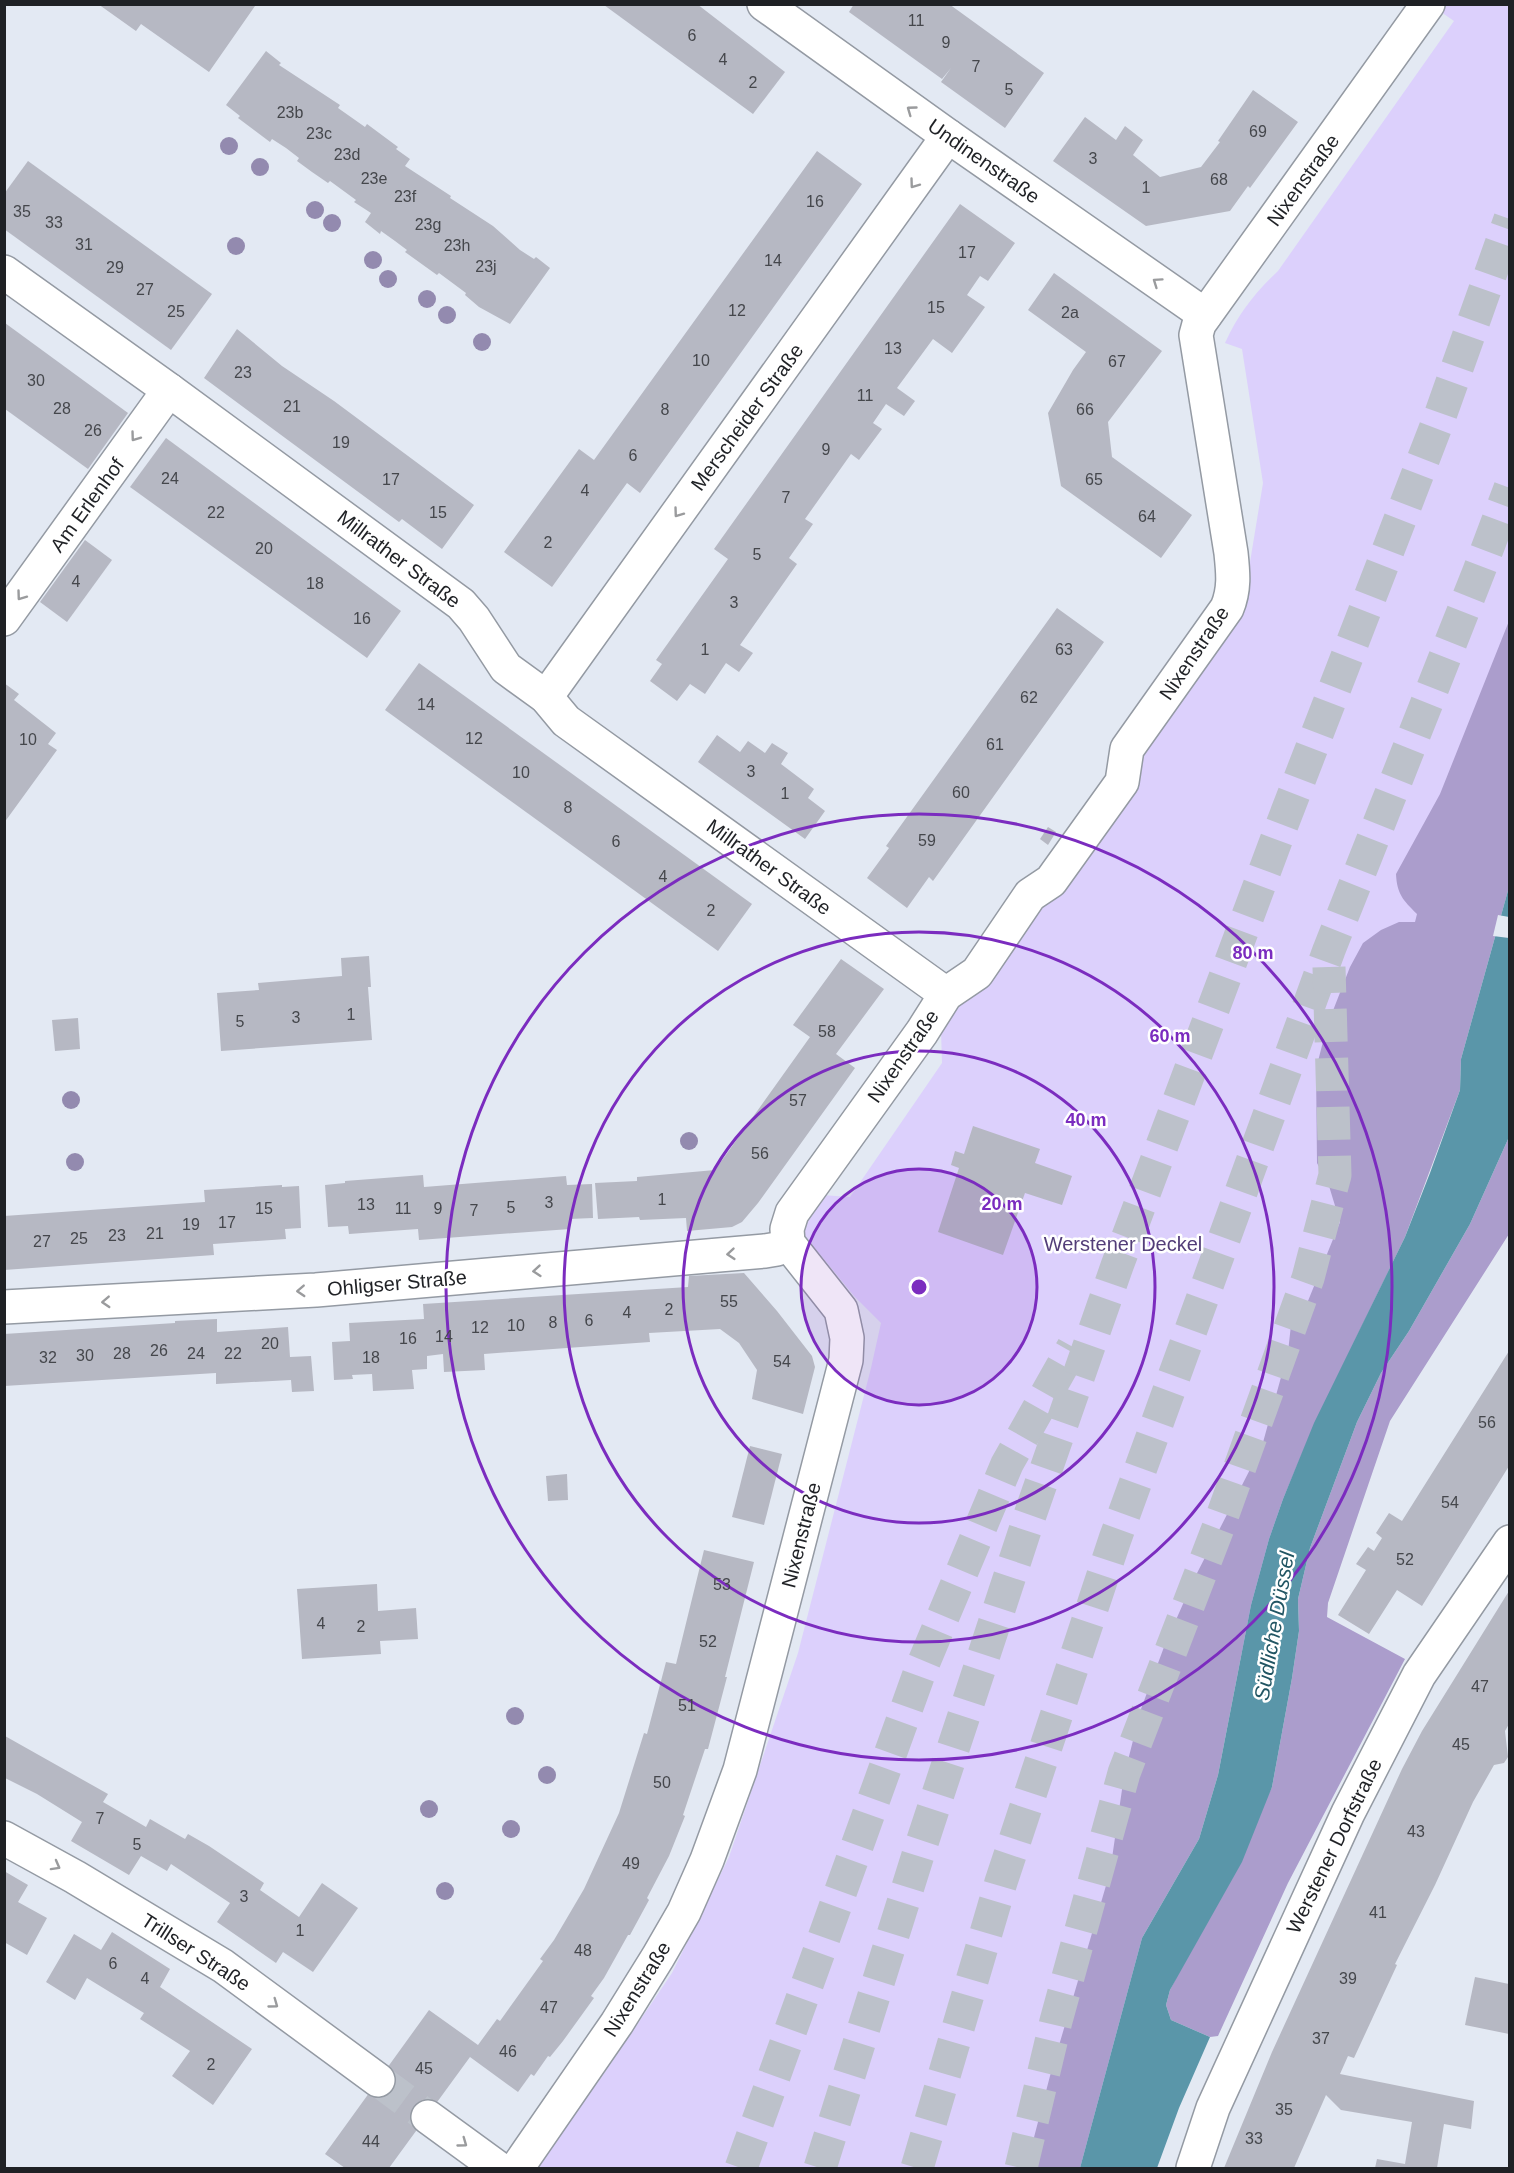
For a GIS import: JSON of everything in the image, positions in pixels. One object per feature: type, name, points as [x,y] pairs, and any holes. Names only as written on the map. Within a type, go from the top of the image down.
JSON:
[{"type":"street","name":"Undinenstraße","points":[[764,4],[948,136],[1205,315]]},
{"type":"street","name":"Nixenstraße","points":[[517,2169],[617,2023],[684,1912],[707,1860],[740,1770],[846,1360],[846,1324],[841,1310],[788,1243],[787,1229],[792,1213],[946,994],[977,973],[1030,895],[1051,881],[1122,782],[1127,749],[1222,618],[1232,596],[1231,553],[1196,335],[1199,324],[1428,4]]},
{"type":"street","name":"Merscheider Straße","points":[[546,697],[948,136]]},
{"type":"street","name":"Millrather Straße","points":[[4,272],[461,604],[474,619],[506,668],[546,697],[566,721],[946,994]]},
{"type":"street","name":"Am Erlenhof","points":[[4,619],[169,390]]},
{"type":"street","name":"Ohligser Straße","points":[[4,1307],[316,1290],[765,1251],[777,1249],[788,1243]]},
{"type":"street","name":"Werstener Dorfstraße","points":[[1193,2169],[1213,2108],[1348,1812],[1419,1675],[1509,1542]]},
{"type":"street","name":"Trillser Straße","points":[[4,1838],[75,1877],[223,1966],[378,2080]]},
{"type":"street","points":[[428,2117],[498,2169]]},
{"type":"green space","name":"Werstener Deckel","points":[[1443,5],[1509,5],[1509,887],[1142,1938],[1080,2168],[536,2168],[672,1973],[729,1857],[798,1653],[881,1323],[854,1296],[805,1236],[805,1216],[822,1195],[850,1197],[942,1063],[941,1031],[1241,617],[1263,483],[1242,349],[1225,343],[1248,304],[1278,271],[1454,21],[1441,12]]},
{"type":"shaded area","points":[[1509,621],[1509,887],[1461,1059],[1460,1090],[1405,1237],[1315,1423],[1283,1499],[1269,1539],[1251,1605],[1218,1775],[1199,1839],[1142,1938],[1080,2168],[1026,2168],[1050,2076],[1110,1872],[1124,1776],[1141,1709],[1164,1647],[1194,1579],[1262,1446],[1288,1352],[1292,1316],[1308,1301],[1340,1222],[1329,1186],[1317,1163],[1316,1069],[1327,1026],[1350,967],[1363,943],[1381,930],[1399,922],[1415,922],[1417,914],[1402,896],[1396,874],[1440,794]]},
{"type":"shaded area","points":[[1509,1137],[1509,1234],[1390,1421],[1328,1603],[1327,1617],[1405,1659],[1288,1883],[1218,2036],[1210,2037],[1171,2020],[1166,2005],[1170,1990],[1272,1787],[1299,1631],[1298,1599],[1310,1548],[1357,1422],[1381,1373],[1409,1331],[1470,1224]]},
{"type":"water","name":"Südliche Düssel","points":[[1509,887],[1509,1137],[1470,1224],[1409,1331],[1381,1373],[1357,1422],[1310,1548],[1298,1599],[1299,1631],[1272,1787],[1242,1862],[1170,1990],[1166,2005],[1171,2020],[1210,2037],[1179,2108],[1157,2168],[1080,2168],[1142,1938],[1199,1839],[1218,1775],[1251,1605],[1269,1539],[1314,1423],[1405,1237],[1430,1173],[1460,1090],[1461,1059]]},
{"type":"pier","points":[[1498,915],[1509,917],[1509,938],[1493,936]]},
{"type":"building","points":[[98,4],[252,4],[255,6],[209,72],[141,24],[136,31]]},
{"type":"building","points":[[697,4],[785,72],[753,114],[604,5]]},
{"type":"building","points":[[854,4],[949,4],[1044,73],[1005,128],[941,82],[951,68],[942,79],[849,12]]},
{"type":"building","points":[[266,51],[281,63],[279,65],[340,105],[338,108],[365,127],[367,124],[398,147],[396,149],[410,159],[405,166],[493,226],[520,250],[534,259],[536,257],[550,268],[510,324],[479,307],[465,295],[466,293],[439,273],[437,275],[405,252],[407,250],[381,231],[380,234],[365,222],[371,213],[354,202],[356,200],[297,161],[299,158],[286,148],[272,139],[270,142],[238,118],[240,116],[226,105]]},
{"type":"building","points":[[1253,90],[1298,122],[1250,188],[1248,186],[1230,211],[1146,226],[1053,161],[1085,117],[1116,140],[1125,126],[1143,140],[1133,155],[1160,177],[1201,167]]},
{"type":"building","points":[[817,151],[862,184],[640,493],[627,483],[552,587],[504,552],[579,449],[594,460]]},
{"type":"building","points":[[28,161],[212,294],[171,350],[4,229],[4,194]]},
{"type":"building","points":[[960,204],[1015,243],[988,281],[980,276],[967,295],[985,307],[952,353],[933,339],[897,388],[915,401],[904,416],[886,404],[873,423],[882,429],[859,460],[851,454],[805,519],[813,524],[789,558],[797,564],[740,645],[753,653],[739,672],[726,663],[705,694],[690,684],[677,701],[650,681],[662,664],[656,660],[728,559],[714,549]]},
{"type":"building","points":[[1054,273],[1162,351],[1108,422],[1112,457],[1192,515],[1161,558],[1061,486],[1048,413],[1086,352],[1028,310]]},
{"type":"building","points":[[5,323],[128,413],[88,469],[5,409]]},
{"type":"building","points":[[237,329],[282,366],[334,401],[474,505],[442,549],[402,519],[399,522],[204,378]]},
{"type":"building","points":[[166,438],[401,611],[367,658],[130,487]]},
{"type":"building","points":[[85,540],[112,560],[67,622],[40,602]]},
{"type":"building","points":[[1057,608],[1104,642],[933,881],[929,877],[907,908],[867,878],[889,848],[886,846]]},
{"type":"building","points":[[419,663],[752,904],[718,951],[385,710]]},
{"type":"building","points":[[4,683],[19,694],[14,700],[56,733],[48,744],[57,750],[4,823]]},
{"type":"building","points":[[717,735],[740,752],[748,741],[765,753],[772,743],[788,753],[781,764],[814,789],[808,798],[825,811],[805,839],[698,762]]},
{"type":"building","points":[[1048,827],[1056,832],[1048,845],[1040,839]]},
{"type":"building","points":[[369,956],[371,987],[368,987],[372,1040],[221,1051],[217,993],[259,990],[258,983],[342,976],[341,958]]},
{"type":"building","points":[[841,959],[884,989],[836,1054],[855,1068],[742,1222],[732,1227],[687,1231],[686,1218],[598,1219],[595,1183],[637,1181],[637,1177],[715,1170],[810,1037],[793,1025]]},
{"type":"building","points":[[78,1018],[80,1049],[55,1051],[52,1020]]},
{"type":"building","points":[[973,1126],[1040,1149],[1035,1163],[1072,1176],[1062,1205],[1025,1193],[1003,1255],[938,1232],[959,1168],[951,1165],[955,1151],[964,1154]]},
{"type":"building","points":[[423,1175],[424,1187],[566,1176],[567,1185],[592,1184],[593,1218],[569,1219],[570,1229],[419,1240],[418,1229],[349,1234],[348,1226],[328,1227],[325,1185],[345,1183],[345,1181]]},
{"type":"building","points":[[282,1185],[282,1187],[299,1186],[301,1228],[285,1229],[286,1239],[213,1244],[214,1255],[4,1270],[4,1216],[205,1202],[204,1190]]},
{"type":"building","points":[[744,1273],[812,1356],[815,1367],[803,1414],[752,1399],[757,1370],[739,1343],[720,1329],[649,1333],[650,1342],[484,1354],[485,1370],[444,1372],[443,1354],[427,1356],[427,1369],[412,1370],[414,1389],[373,1391],[372,1374],[352,1375],[353,1379],[334,1380],[332,1342],[350,1341],[349,1323],[424,1319],[423,1304],[688,1287],[689,1276]]},
{"type":"building","points":[[217,1319],[217,1332],[288,1327],[290,1357],[311,1356],[314,1391],[292,1392],[291,1380],[216,1384],[216,1373],[4,1386],[4,1334]]},
{"type":"building","points":[[1509,1351],[1509,1466],[1422,1606],[1397,1590],[1369,1634],[1338,1615],[1366,1570],[1356,1564],[1368,1547],[1374,1551],[1382,1538],[1376,1533],[1389,1513],[1402,1521]]},
{"type":"building","points":[[750,1446],[782,1454],[764,1525],[732,1517]]},
{"type":"building","points":[[567,1474],[568,1500],[548,1501],[546,1476]]},
{"type":"building","points":[[704,1550],[754,1562],[725,1677],[727,1677],[708,1749],[705,1749],[683,1815],[685,1816],[669,1856],[630,1935],[591,1996],[594,1998],[563,2041],[550,2057],[548,2056],[534,2076],[531,2074],[518,2092],[470,2057],[389,2168],[345,2168],[325,2154],[429,2010],[478,2045],[497,2019],[500,2021],[543,1961],[540,1959],[584,1889],[619,1813],[644,1733],[647,1734],[666,1662],[676,1664]]},
{"type":"building","points":[[377,1584],[378,1611],[416,1608],[418,1639],[380,1641],[381,1654],[302,1659],[297,1589]]},
{"type":"building","points":[[1509,1591],[1509,1724],[1505,1731],[1508,1757],[1504,1763],[1494,1765],[1473,1802],[1395,1964],[1397,1965],[1354,2058],[1348,2056],[1340,2074],[1474,2101],[1471,2129],[1444,2124],[1437,2168],[1375,2168],[1377,2159],[1405,2164],[1412,2122],[1341,2110],[1326,2095],[1294,2168],[1224,2168],[1272,2052],[1402,1769],[1422,1731]]},
{"type":"building","points":[[5,1736],[108,1794],[103,1802],[146,1827],[150,1819],[185,1839],[188,1834],[209,1846],[264,1883],[260,1890],[299,1917],[322,1883],[358,1908],[313,1972],[283,1952],[276,1963],[217,1922],[230,1903],[171,1864],[167,1871],[141,1856],[129,1875],[71,1841],[82,1822],[37,1794],[5,1778]]},
{"type":"building","points":[[4,1871],[28,1885],[18,1902],[47,1918],[27,1955],[4,1942]]},
{"type":"building","points":[[112,1932],[170,1969],[160,1987],[252,2049],[213,2105],[172,2076],[190,2051],[140,2019],[144,2013],[87,1978],[75,2000],[46,1982],[74,1934],[101,1950]]},
{"type":"building","points":[[1475,1977],[1509,1984],[1509,2034],[1465,2025]]},
{"type":"tunnel","points":[[820,2168],[918,1855],[1030,1515],[1117,1266],[1280,830],[1440,416],[1510,219]]},
{"type":"tunnel","points":[[917,2168],[1001,1882],[1115,1539],[1329,950],[1510,488]]},
{"type":"tunnel","points":[[1021,2168],[1056,2021],[1124,1773],[1218,1528],[1308,1278],[1335,1175],[1329,967]]},
{"type":"tunnel","points":[[741,2168],[919,1674],[1007,1464],[1073,1347]]},
{"type":"tunnel","points":[[378,2080],[428,2117]]}]
